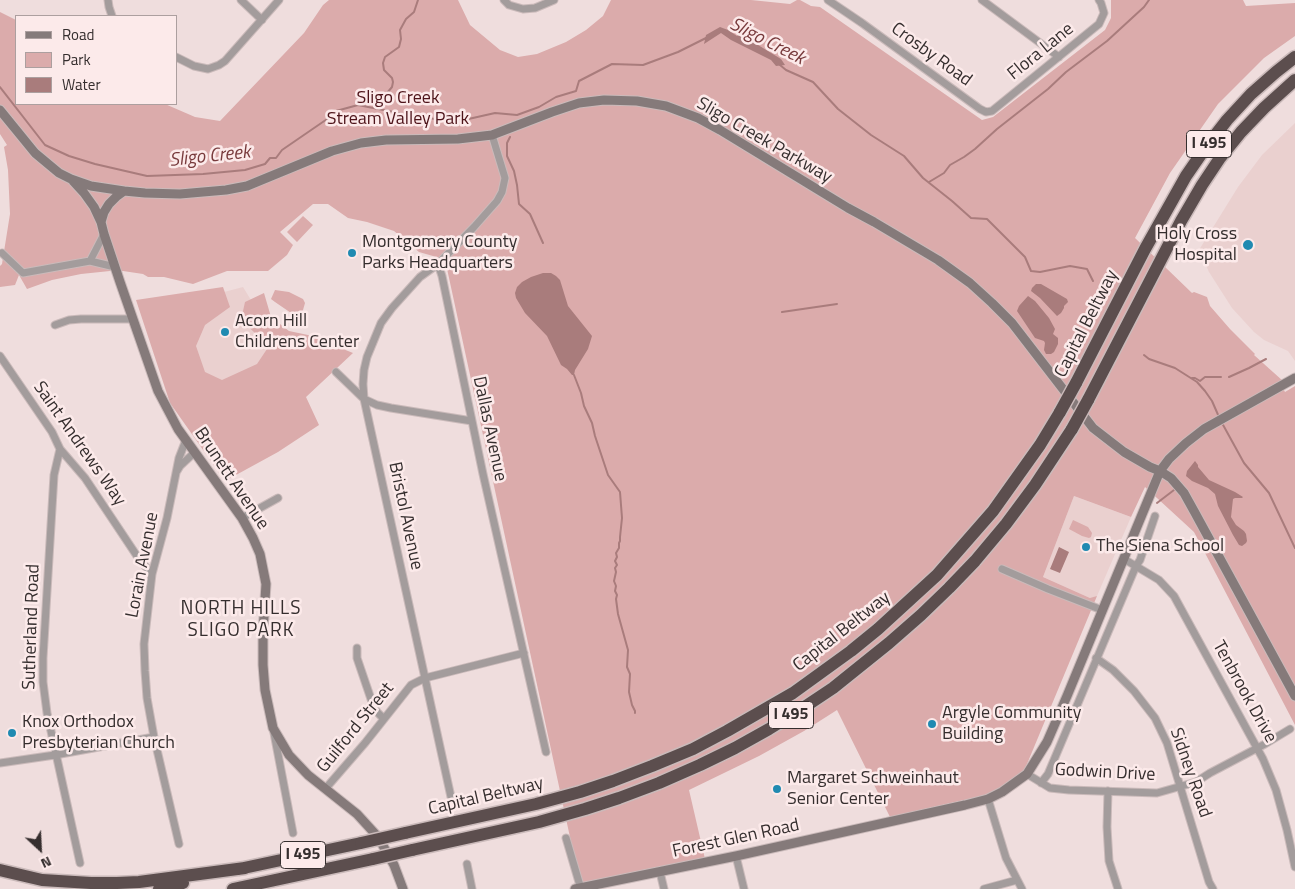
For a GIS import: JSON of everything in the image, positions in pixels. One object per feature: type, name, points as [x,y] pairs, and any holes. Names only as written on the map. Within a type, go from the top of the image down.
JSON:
[{"type":"highway","name":"Capital Beltway","points":[[160,889],[204,877],[536,804],[580,792],[652,766],[727,732],[829,668],[871,635],[908,602],[936,575],[993,511],[1040,445],[1060,412],[1145,249],[1186,176],[1206,147],[1251,94],[1295,57]]},
{"type":"highway","name":"Capital Beltway","points":[[233,889],[539,822],[620,798],[700,765],[752,738],[833,688],[921,615],[949,588],[1006,524],[1072,429],[1181,221],[1220,158],[1258,114],[1295,80]]},
{"type":"highway","points":[[264,889],[373,858]]},
{"type":"highway","points":[[0,870],[42,880],[117,883],[139,882],[245,868]]},
{"type":"street","points":[[108,0],[112,15]]},
{"type":"street","points":[[241,0],[262,20]]},
{"type":"street","points":[[178,58],[194,66],[208,68],[219,65],[225,61],[279,0]]},
{"type":"street","points":[[504,0],[523,9],[535,8],[554,0]]},
{"type":"street","name":"Crosby Road","points":[[828,0],[980,109],[986,112],[992,111]]},
{"type":"street","points":[[982,0],[1059,57]]},
{"type":"street","name":"Flora Lane","points":[[992,111],[1099,24],[1104,13],[1098,0]]},
{"type":"street","name":"Sligo Creek Parkway","points":[[0,110],[35,153],[59,173],[71,179],[91,186],[124,191],[180,194],[226,190],[255,183],[332,151],[361,143],[398,139],[458,139],[492,135],[579,103],[604,100],[637,101],[666,106],[698,118],[938,260],[970,283],[992,303],[1012,324],[1093,428],[1124,452],[1150,467],[1160,470],[1171,478],[1184,494],[1295,696]]},
{"type":"street","points":[[438,264],[474,227],[496,202],[502,192],[505,178],[504,170],[492,135]]},
{"type":"street","name":"Brunett Avenue","points":[[71,179],[84,193],[102,222],[115,268],[158,391],[178,429],[242,518],[260,554],[266,584],[263,665],[265,690],[273,728],[289,755],[308,775],[357,814],[378,837],[394,865],[403,889]]},
{"type":"street","points":[[102,222],[104,212],[109,204],[124,191]]},
{"type":"street","points":[[90,261],[104,234]]},
{"type":"street","points":[[2,252],[23,273],[90,261],[115,268]]},
{"type":"street","name":"Bristol Avenue","points":[[438,264],[420,277],[381,323],[366,357],[364,400],[451,797]]},
{"type":"street","name":"Dallas Avenue","points":[[438,264],[546,752]]},
{"type":"street","points":[[55,324],[81,319],[133,319]]},
{"type":"street","name":"Saint Andrews Way","points":[[0,356],[52,432],[60,449],[85,478],[139,559],[152,574]]},
{"type":"street","points":[[336,372],[364,400],[377,405],[472,421]]},
{"type":"street","name":"Forest Glen Road","points":[[579,889],[965,806],[988,799],[1002,792],[1027,774],[1047,742],[1160,470],[1186,443],[1221,418],[1295,378]]},
{"type":"street","name":"Lorain Avenue","points":[[180,844],[154,737],[147,698],[144,644],[152,574],[167,518],[179,458],[186,440]]},
{"type":"street","name":"Sutherland Road","points":[[60,449],[54,475],[43,658],[44,682],[47,713],[55,755],[80,864]]},
{"type":"street","points":[[175,474],[180,466],[195,452]]},
{"type":"street","points":[[242,518],[278,498]]},
{"type":"street","points":[[1041,783],[1048,774],[1096,658],[1140,560],[1155,516]]},
{"type":"street","name":"Tenbrook Drive","points":[[1124,559],[1158,580],[1174,596],[1263,758],[1276,790],[1295,867]]},
{"type":"street","points":[[1002,569],[1102,610]]},
{"type":"street","points":[[357,648],[357,658],[367,688],[377,712],[384,719]]},
{"type":"street","name":"Guilford Street","points":[[326,788],[411,685],[425,678],[524,653]]},
{"type":"street","name":"Sidney Road","points":[[1096,658],[1113,670],[1134,690],[1154,718],[1167,743],[1209,882],[1213,889]]},
{"type":"street","points":[[273,728],[293,833]]},
{"type":"street","name":"Godwin Drive","points":[[1027,774],[1050,788],[1158,793],[1196,782],[1210,772],[1290,729]]},
{"type":"street","points":[[0,763],[154,737]]},
{"type":"street","points":[[1108,791],[1107,827],[1109,861],[1118,889]]},
{"type":"street","points":[[988,799],[1006,858],[1022,889]]},
{"type":"street","points":[[566,838],[579,889]]},
{"type":"street","points":[[736,856],[744,889]]},
{"type":"street","points":[[467,864],[472,889]]},
{"type":"street","points":[[660,872],[664,889]]},
{"type":"street","points":[[984,889],[1017,880]]},
{"type":"shaded area","name":"Holy Cross Hospital","points":[[1295,123],[1295,361],[1288,351],[1264,340],[1254,332],[1232,308],[1209,272],[1199,250],[1238,187],[1262,155]]},
{"type":"shaded area","name":"Acorn Hill Childrens Center","points":[[243,287],[287,359],[207,399],[175,305]]},
{"type":"shaded area","name":"The Siena School","points":[[1074,496],[1131,517],[1097,596],[1094,598],[1090,598],[1043,577]]},
{"type":"green space","name":"Sligo Creek Stream Valley Park","points":[[329,0],[458,0],[470,25],[500,50],[518,57],[537,54],[566,42],[586,30],[603,16],[611,0],[751,0],[790,4],[800,0],[811,6],[820,7],[982,120],[993,117],[1105,30],[1111,18],[1111,0],[1243,0],[1246,6],[1295,3],[1295,36],[1264,58],[1218,104],[1170,173],[1135,238],[1192,293],[1207,297],[1210,306],[1230,329],[1254,355],[1283,381],[1280,383],[1285,392],[1295,386],[1295,725],[1194,532],[1145,487],[1131,517],[1074,496],[1043,577],[1090,598],[1097,596],[1017,788],[890,817],[837,710],[759,756],[689,790],[705,859],[581,888],[446,264],[433,256],[419,252],[394,231],[348,218],[328,204],[313,204],[280,232],[293,245],[287,255],[268,271],[227,271],[193,284],[164,277],[148,277],[143,274],[110,271],[52,280],[27,289],[19,275],[15,285],[0,287],[0,266],[2,264],[10,214],[8,170],[4,147],[7,145],[0,134],[0,12],[15,20],[15,105],[167,105],[195,117],[220,121],[304,33],[323,5]]},
{"type":"green space","points":[[303,216],[313,225],[297,242],[287,232]]},
{"type":"green space","points":[[223,287],[230,307],[205,325],[196,346],[205,372],[222,380],[257,364],[269,346],[241,320],[245,302],[264,293],[271,317],[289,331],[308,335],[353,353],[306,397],[319,425],[278,452],[225,481],[170,403],[136,300]]},
{"type":"green space","points":[[275,290],[289,292],[303,299],[305,303],[303,310],[294,315],[275,302],[271,299]]},
{"type":"green space","points":[[1073,520],[1088,527],[1092,533],[1091,537],[1082,536],[1069,529]]},
{"type":"water","points":[[720,27],[737,36],[740,34],[751,41],[758,34],[760,36],[758,45],[781,59],[785,65],[776,66],[771,60],[721,33],[704,44],[706,35]]},
{"type":"water","points":[[543,273],[551,273],[560,280],[568,306],[592,336],[588,349],[574,375],[561,365],[547,336],[525,313],[516,298],[517,287],[522,282]]},
{"type":"water","points":[[1036,284],[1041,284],[1067,299],[1068,302],[1061,313],[1057,316],[1031,291]]},
{"type":"water","points":[[1028,296],[1035,301],[1049,318],[1055,329],[1053,334],[1058,338],[1058,344],[1051,354],[1046,354],[1044,341],[1035,338],[1017,311]]},
{"type":"water","points":[[1195,461],[1209,480],[1243,497],[1233,499],[1231,517],[1236,525],[1246,534],[1247,541],[1242,546],[1239,545],[1233,535],[1218,506],[1215,494],[1186,476],[1187,471]]},
{"type":"water","points":[[1059,547],[1069,552],[1060,573],[1050,569]]},
{"type":"waterway","points":[[360,105],[373,97],[387,93],[392,87],[392,78],[384,70],[383,63],[385,57],[399,47],[401,39],[400,30],[406,19],[414,12],[418,0]]},
{"type":"waterway","points":[[929,182],[944,173],[950,165],[975,149],[1066,72],[1107,41],[1144,7],[1149,0]]},
{"type":"waterway","name":"Sligo Creek","points":[[0,87],[45,145],[69,156],[147,176],[203,174],[245,170],[265,164],[270,158],[276,158],[282,150],[336,111],[358,105],[435,119],[447,117],[464,120],[495,113],[517,115],[539,107],[556,97],[576,91],[579,81],[612,64],[643,65],[678,52],[706,38]]},
{"type":"waterway","name":"Sligo Creek","points":[[780,65],[786,70],[813,82],[838,109],[871,135],[904,156],[923,178],[971,218],[987,219],[1025,257],[1031,271],[1040,272],[1070,266],[1087,269],[1093,281]]},
{"type":"waterway","points":[[510,137],[507,143],[507,156],[514,171],[519,204],[530,214],[543,243]]},
{"type":"waterway","points":[[782,312],[837,304]]},
{"type":"waterway","points":[[1144,355],[1149,359],[1175,368],[1197,382],[1212,401],[1219,417]]},
{"type":"waterway","points":[[1229,377],[1266,359]]},
{"type":"waterway","points":[[574,375],[584,406],[592,423],[608,475],[620,492],[622,518],[619,548],[616,553],[615,561],[617,565],[614,581],[618,614],[628,650],[629,692],[635,713]]},
{"type":"waterway","points":[[1192,378],[1200,381],[1205,377],[1221,377]]},
{"type":"waterway","points":[[1222,423],[1244,463],[1269,493],[1295,548]]},
{"type":"waterway","points":[[1157,503],[1174,490]]},
{"type":"place","name":"Holy Cross Hospital","points":[[1248,245]]},
{"type":"place","name":"Montgomery County Parks Headquarters","points":[[352,253]]},
{"type":"place","name":"Acorn Hill Childrens Center","points":[[225,332]]},
{"type":"place","name":"The Siena School","points":[[1086,547]]},
{"type":"place","name":"Argyle Community Building","points":[[932,724]]},
{"type":"place","name":"Knox Orthodox Presbyterian Church","points":[[12,733]]},
{"type":"place","name":"Margaret Schweinhaut Senior Center","points":[[777,789]]},
{"type":"district","name":"NORTH HILLS SLIGO PARK","points":[[241,620]]}]
